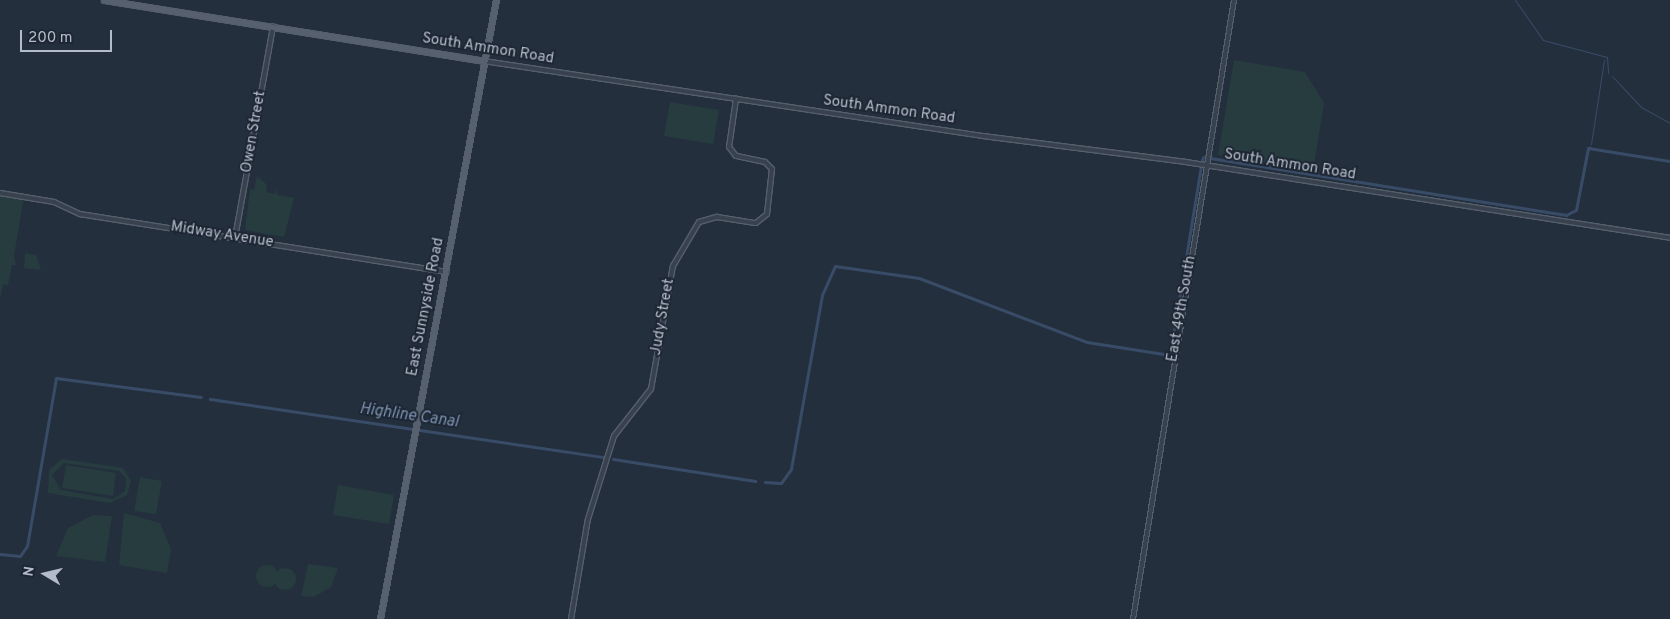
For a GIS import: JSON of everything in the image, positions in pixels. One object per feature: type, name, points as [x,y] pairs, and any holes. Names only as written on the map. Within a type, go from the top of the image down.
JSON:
[{"type":"main road","name":"South Ammon Road","points":[[104,0],[484,61]]},
{"type":"main road","name":"East Sunnyside Road","points":[[380,619],[496,0]]},
{"type":"street","name":"East 49th South","points":[[1133,619],[1234,0]]},
{"type":"street","name":"Owen Street","points":[[235,238],[273,26]]},
{"type":"street","name":"South Ammon Road","points":[[484,61],[736,99],[1206,165],[1670,238]]},
{"type":"street","name":"Judy Street","points":[[571,619],[588,519],[614,436],[651,390],[674,266],[691,231],[704,220],[756,223],[767,214],[772,169],[766,162],[736,156],[729,147],[736,99]]},
{"type":"street","name":"Midway Avenue","points":[[0,193],[54,202],[80,214],[446,272]]},
{"type":"green space","points":[[1234,60],[1305,72],[1324,103],[1313,171],[1218,155]]},
{"type":"green space","points":[[670,102],[719,110],[713,144],[664,136]]},
{"type":"green space","points":[[257,176],[267,185],[266,192],[275,194],[276,189],[278,195],[294,198],[284,237],[245,230],[250,189],[254,190]]},
{"type":"green space","points":[[0,193],[24,197],[14,256],[16,265],[12,265],[8,285],[3,284],[0,300]]},
{"type":"green space","points":[[25,253],[36,255],[41,270],[24,268]]},
{"type":"green space","points":[[62,459],[123,468],[131,481],[127,495],[110,503],[48,493],[49,470]],"holes":[[[64,463],[119,471],[126,478],[125,491],[113,499],[61,490],[52,475]]]},
{"type":"green space","points":[[66,465],[116,473],[113,496],[62,488]]},
{"type":"green space","points":[[140,477],[162,481],[156,514],[134,511]]},
{"type":"green space","points":[[338,485],[394,495],[389,524],[333,515]]},
{"type":"green space","points":[[124,513],[160,523],[171,549],[167,573],[119,565]]},
{"type":"green space","points":[[93,515],[112,516],[105,562],[56,556],[68,528]]},
{"type":"green space","points":[[308,564],[338,568],[331,587],[314,597],[301,596]]},
{"type":"green space","points":[[267,565],[275,568],[278,576],[275,584],[267,587],[259,584],[256,576],[259,568]]},
{"type":"green space","points":[[285,568],[293,571],[296,579],[293,587],[285,590],[277,587],[274,579],[277,571]]},
{"type":"waterway","points":[[1515,0],[1543,40],[1607,57],[1608,73]]},
{"type":"waterway","points":[[1591,144],[1604,60]]},
{"type":"waterway","points":[[1612,76],[1641,107],[1670,123]]},
{"type":"waterway","points":[[1210,158],[1566,215],[1576,210],[1588,148],[1670,161]]},
{"type":"waterway","points":[[765,482],[781,483],[791,469],[822,295],[835,266],[919,278],[1087,342],[1170,355],[1201,166]]},
{"type":"waterway","name":"Highline Canal","points":[[0,554],[20,556],[27,546],[56,378],[201,397]]},
{"type":"waterway","name":"Highline Canal","points":[[210,399],[604,457]]},
{"type":"waterway","points":[[613,459],[755,481]]}]
